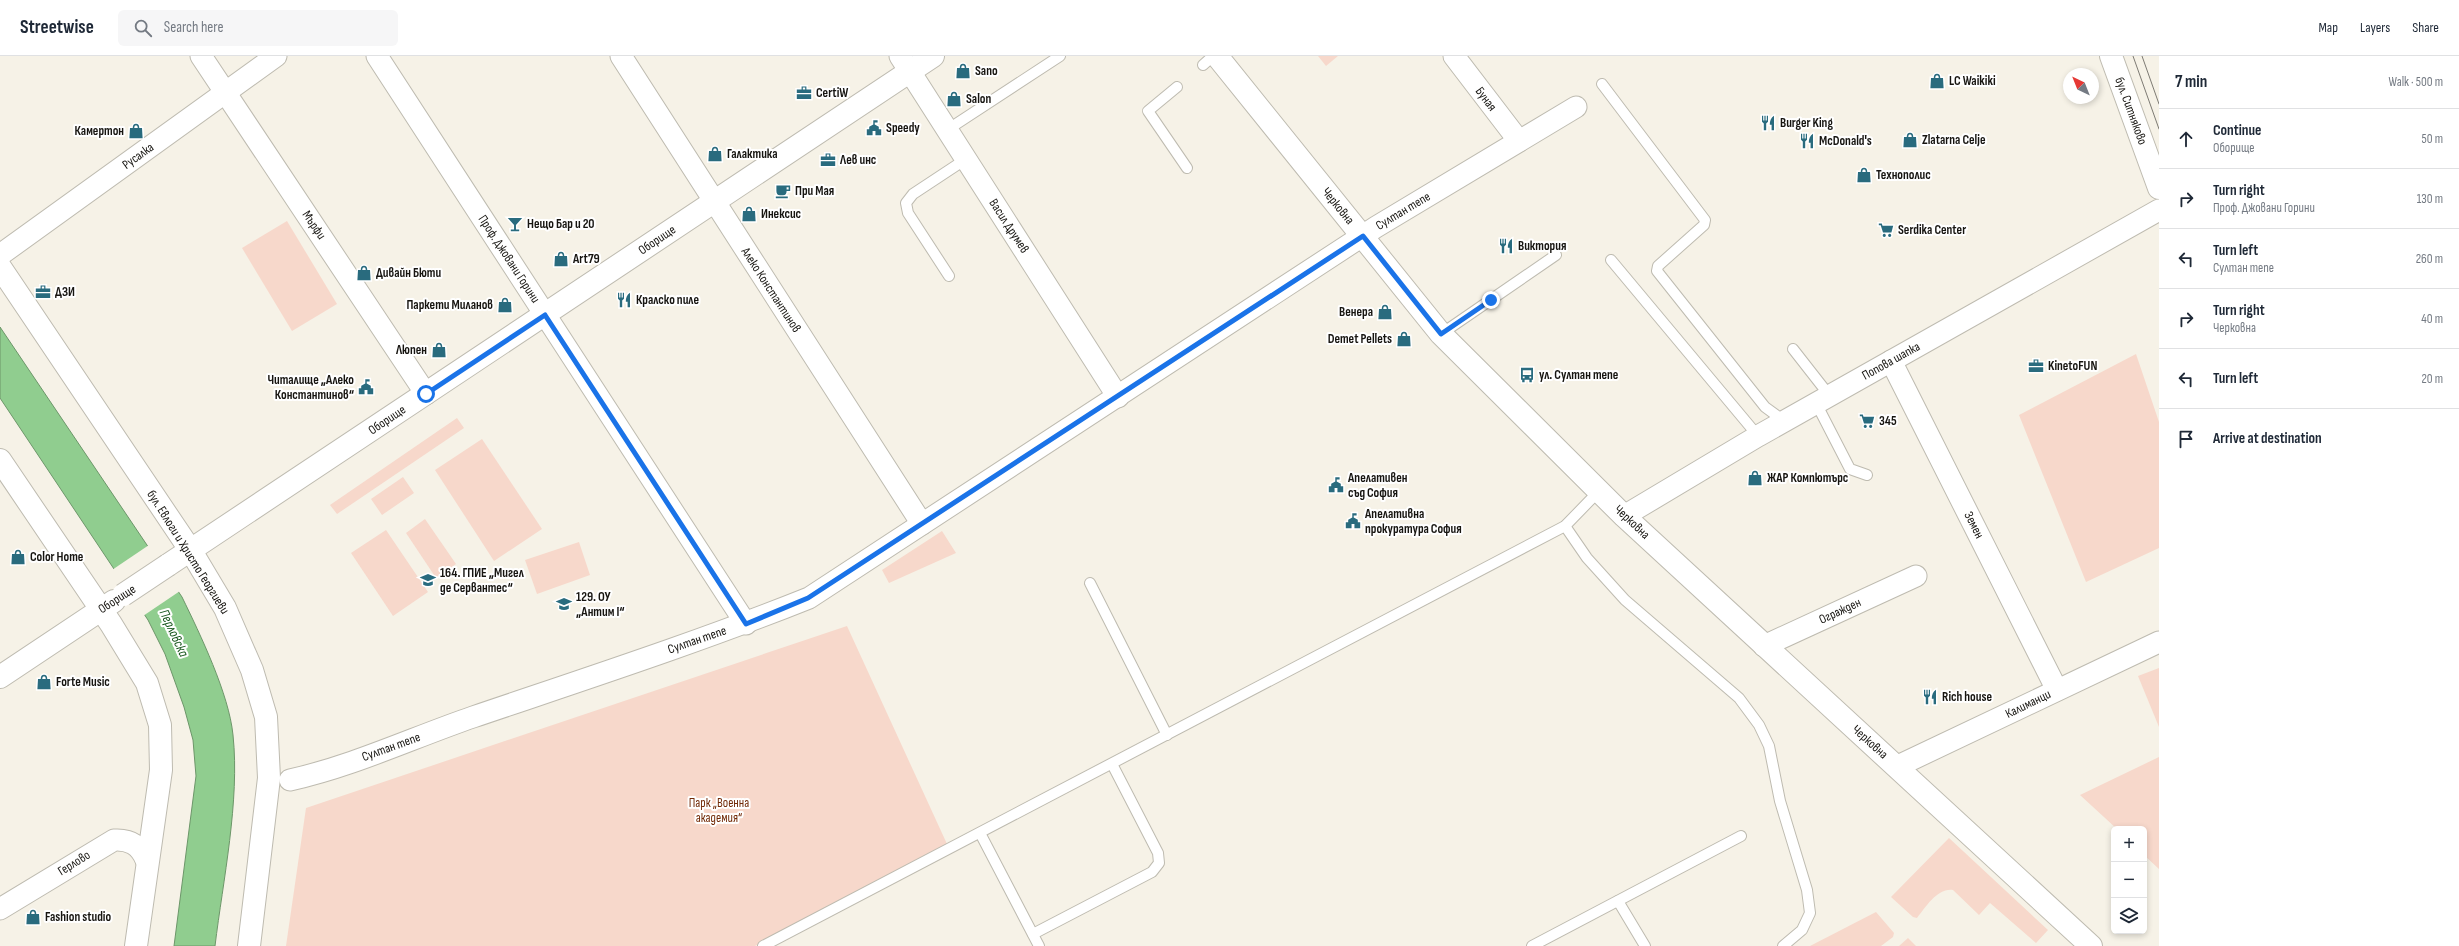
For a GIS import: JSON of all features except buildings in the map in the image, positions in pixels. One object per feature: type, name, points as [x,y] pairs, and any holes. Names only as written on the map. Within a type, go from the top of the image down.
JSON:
[{"type":"street","name":"Мърфи","points":[[201,56],[426,394]]},
{"type":"street","name":"Русалка","points":[[0,255],[276,56]]},
{"type":"street","name":"Проф. Джовани Горини","points":[[376,56],[746,624]]},
{"type":"street","name":"Алеко Константинов","points":[[621,56],[922,524]]},
{"type":"street","name":"Оборище","points":[[0,677],[714,202],[905,64],[933,56]]},
{"type":"street","name":"Буная","points":[[1454,56],[1519,141]]},
{"type":"street","name":"бул. Ситняково","points":[[2111,56],[2159,188]]},
{"type":"street","name":"Черковна","points":[[1210,60],[1363,236],[1441,334],[1624,516],[1764,646],[1898,766],[2091,946]]},
{"type":"street","name":"Васил Друмев","points":[[905,64],[1118,397]]},
{"type":"street","name":"Султан тепе","points":[[290,780],[320,773],[450,725],[746,624],[808,598],[1363,236],[1576,107]]},
{"type":"street","name":"Попова шапка","points":[[1624,516],[1822,399],[2159,210]]},
{"type":"street","name":"бул. Евлоги и Христо Георгиеви","points":[[0,266],[190,551],[225,608],[252,670],[266,717],[269,778],[249,946]]},
{"type":"street","name":"Земен","points":[[1891,361],[2057,690]]},
{"type":"street","points":[[0,460],[101,610],[147,683],[160,725],[161,770],[146,860],[136,946]]},
{"type":"street","name":"Огражден","points":[[1764,646],[1916,576]]},
{"type":"street","name":"Калиманци","points":[[1898,766],[2159,642]]},
{"type":"street","name":"Герлово","points":[[0,909],[114,840],[122,840],[136,845],[146,860]]},
{"type":"lane","points":[[947,130],[1060,56]]},
{"type":"lane","points":[[1210,60],[1212,56]]},
{"type":"lane","points":[[1602,84],[1705,220],[1704,225],[1658,266],[1657,271],[1765,406],[1784,421]]},
{"type":"lane","points":[[1177,86],[1148,111],[1187,168]]},
{"type":"lane","points":[[949,276],[908,213],[906,202],[912,194],[966,159]]},
{"type":"lane","points":[[1441,334],[1556,255]]},
{"type":"lane","points":[[1611,260],[1758,436]]},
{"type":"lane","points":[[1793,349],[1822,399],[1850,470],[1867,476]]},
{"type":"lane","points":[[763,946],[1565,526],[1600,491]]},
{"type":"lane","points":[[1565,526],[1587,558],[1624,600],[1739,698],[1759,724],[1769,746],[1780,801],[1807,890],[1810,913],[1802,930],[1783,946]]},
{"type":"lane","points":[[1090,583],[1167,735]]},
{"type":"lane","points":[[1033,934],[1152,872],[1159,863],[1158,853],[1112,764]]},
{"type":"lane","points":[[980,833],[1039,946]]},
{"type":"lane","points":[[1532,946],[1741,836]]},
{"type":"lane","points":[[1618,900],[1645,946]]},
{"type":"green space","points":[[1318,56],[1338,56],[1326,66]]},
{"type":"green space","points":[[287,221],[337,304],[292,331],[242,248]]},
{"type":"green space","points":[[2136,354],[2159,422],[2159,548],[2086,582],[2019,415]]},
{"type":"green space","points":[[457,418],[464,428],[337,514],[330,505]]},
{"type":"green space","points":[[482,439],[542,529],[494,561],[435,470]]},
{"type":"green space","points":[[403,477],[414,493],[382,515],[371,499]]},
{"type":"green space","points":[[425,519],[456,564],[436,578],[406,533]]},
{"type":"green space","points":[[386,530],[428,592],[393,616],[351,553]]},
{"type":"green space","points":[[942,531],[956,553],[889,583],[882,570]]},
{"type":"green space","points":[[579,542],[590,575],[537,594],[525,560]]},
{"type":"green space","name":"Парк „Военна академия“","points":[[847,626],[947,844],[755,946],[286,946],[306,808]]},
{"type":"green space","points":[[2159,668],[2159,727],[2138,676]]},
{"type":"green space","points":[[2159,757],[2159,869],[2147,858],[2147,826],[2114,826],[2080,795]]},
{"type":"green space","points":[[1949,838],[2048,930],[2036,943],[1990,903],[1979,915],[1953,890],[1947,890],[1937,895],[1917,918],[1913,917],[1891,897]]},
{"type":"green space","points":[[1876,912],[1894,933],[1893,937],[1881,946],[1810,946]]},
{"type":"green space","points":[[1908,938],[1916,946],[1899,946]]},
{"type":"water","name":"Перловска","points":[[0,327],[182,597],[213,664],[220,683],[230,719],[235,760],[230,840],[215,946],[174,946],[196,776],[193,740],[184,707],[165,654],[148,620],[0,398]]},
{"type":"pier","points":[[149,545],[180,591],[143,616],[112,570]]},
{"type":"tram line","points":[[2133,56],[2159,129]]},
{"type":"tram line","points":[[2142,56],[2159,104]]},
{"type":"place","name":"Sano","points":[[963,71]]},
{"type":"place","name":"LC Waikiki","points":[[1937,81]]},
{"type":"place","name":"CertiW","points":[[804,93]]},
{"type":"place","name":"Salon","points":[[954,99]]},
{"type":"place","name":"Burger King","points":[[1768,123]]},
{"type":"place","name":"Speedy","points":[[874,128]]},
{"type":"place","name":"Камертон","points":[[136,131]]},
{"type":"place","name":"Zlatarna Celje","points":[[1910,140]]},
{"type":"place","name":"McDonald's","points":[[1807,141]]},
{"type":"place","name":"Галактика","points":[[715,154]]},
{"type":"place","name":"Лев инс","points":[[828,160]]},
{"type":"place","name":"Технополис","points":[[1864,175]]},
{"type":"place","name":"При Мая","points":[[783,191]]},
{"type":"place","name":"Инексис","points":[[749,214]]},
{"type":"place","name":"Нещо Бар и 20","points":[[515,224]]},
{"type":"place","name":"Serdika Center","points":[[1886,230]]},
{"type":"place","name":"Виктория","points":[[1506,246]]},
{"type":"place","name":"Art79","points":[[561,259]]},
{"type":"place","name":"Дивайн Бюти","points":[[364,273]]},
{"type":"place","name":"ДЗИ","points":[[43,292]]},
{"type":"place","name":"Кралско пиле","points":[[624,300]]},
{"type":"place","name":"Паркети Миланов","points":[[505,305]]},
{"type":"place","name":"Венера","points":[[1385,312]]},
{"type":"place","name":"Demet Pellets","points":[[1404,339]]},
{"type":"place","name":"Люпен","points":[[439,350]]},
{"type":"place","name":"KinetoFUN","points":[[2036,366]]},
{"type":"place","name":"ул. Султан тепе","points":[[1527,375]]},
{"type":"place","name":"Читалище „Алеко Константинов“","points":[[366,387]]},
{"type":"place","name":"345","points":[[1867,421]]},
{"type":"place","name":"ЖАР Компютърс","points":[[1755,478]]},
{"type":"place","name":"Апелативен съд София","points":[[1336,485]]},
{"type":"place","name":"Апелативна прокуратура София","points":[[1353,521]]},
{"type":"place","name":"Color Home","points":[[18,557]]},
{"type":"place","name":"164. ГПИЕ „Мигел де Сервантес“","points":[[428,580]]},
{"type":"place","name":"129. ОУ „Антим I“","points":[[564,604]]},
{"type":"place","name":"Forte Music","points":[[44,682]]},
{"type":"place","name":"Rich house","points":[[1930,697]]},
{"type":"place","name":"Fashion studio","points":[[33,917]]},
{"type":"route","points":[[426,394],[545,315],[746,624],[808,598],[1363,236],[1441,334],[1491,300]]}]
